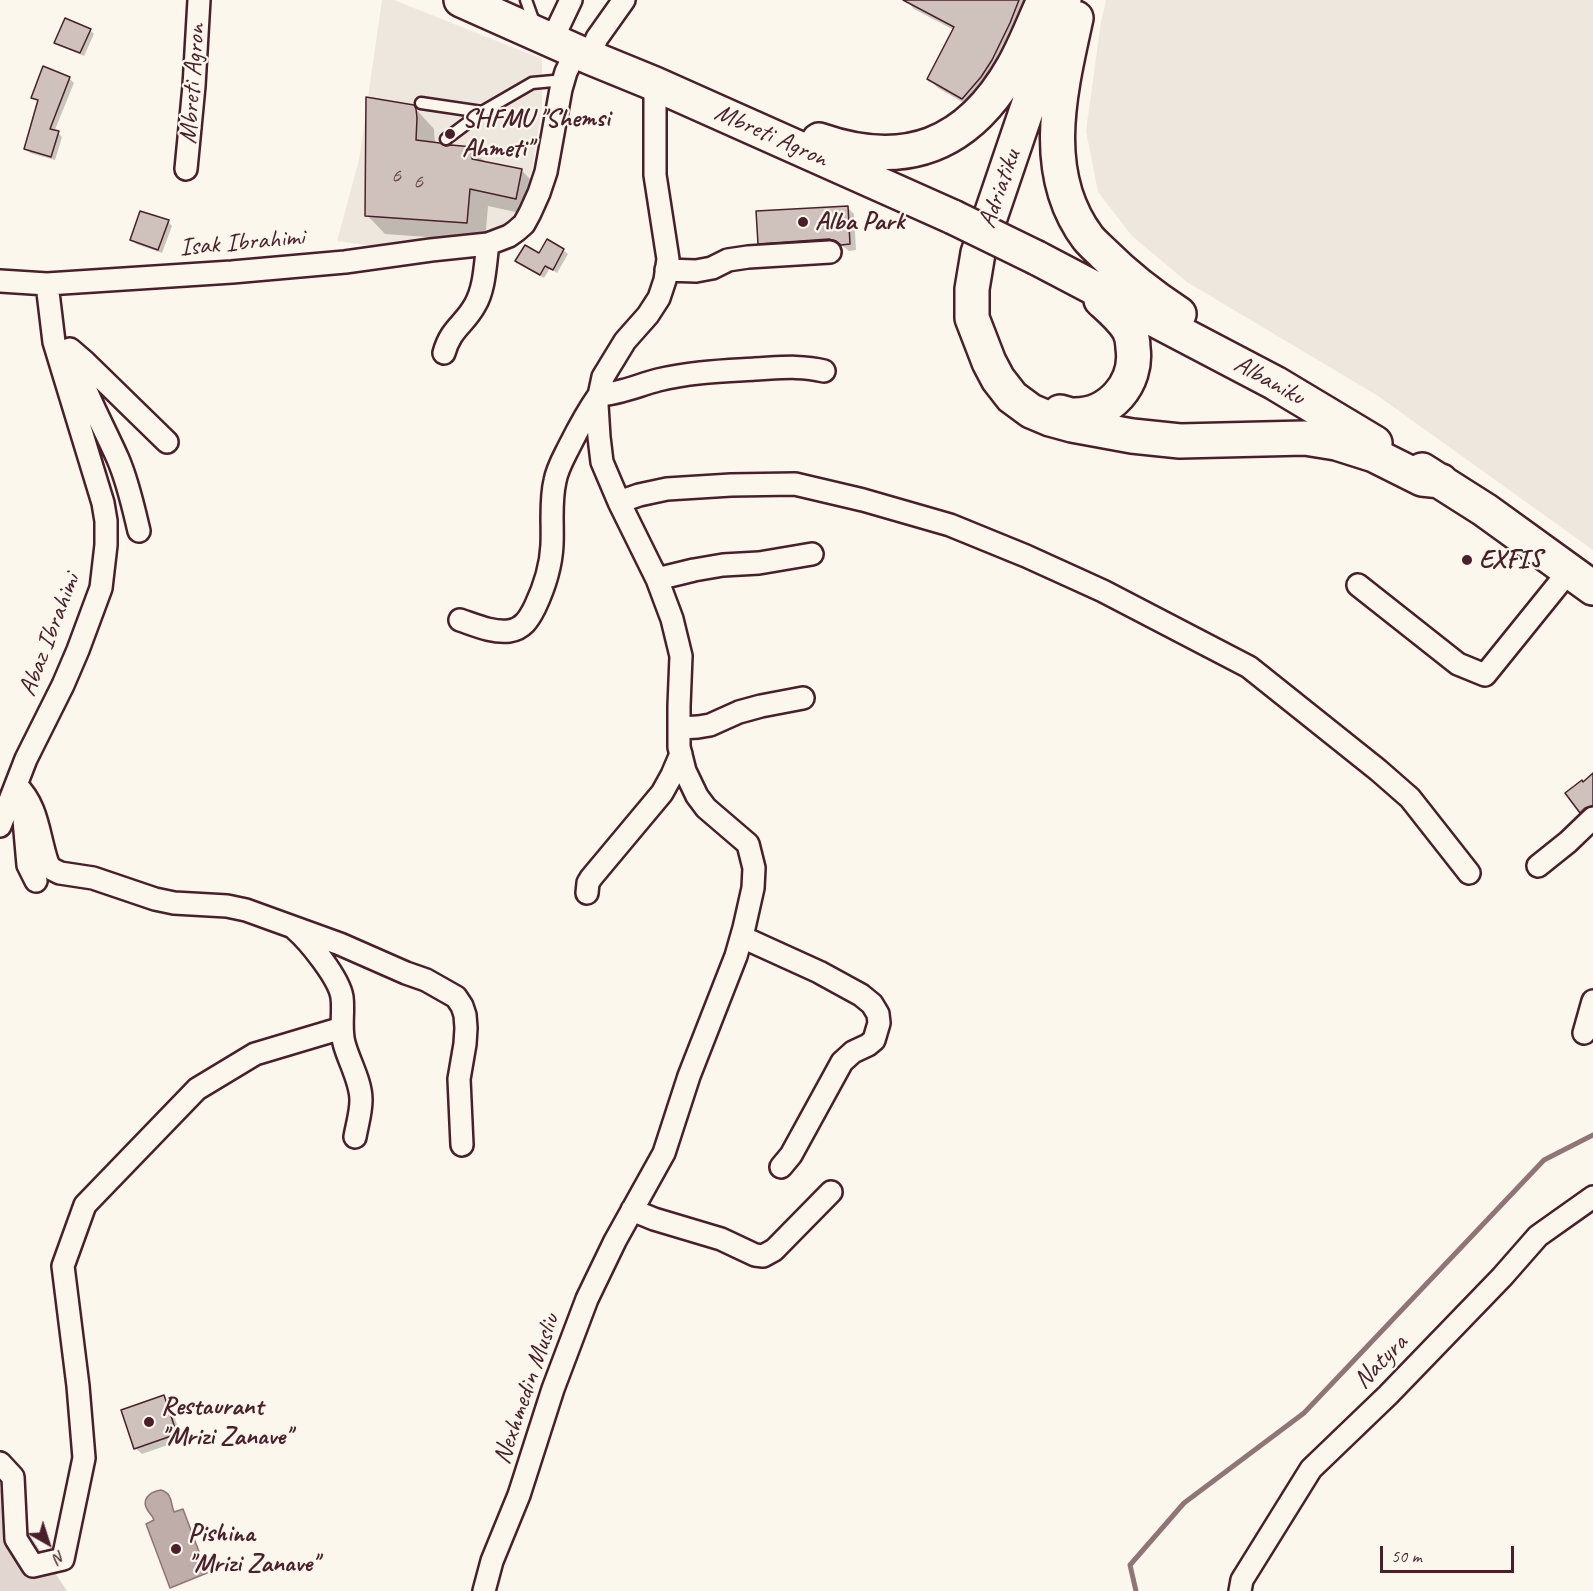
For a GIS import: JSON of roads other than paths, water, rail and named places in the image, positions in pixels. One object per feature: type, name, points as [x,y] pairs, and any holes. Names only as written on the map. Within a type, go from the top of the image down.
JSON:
[{"type":"main road","name":"Mbreti Agron","points":[[461,0],[563,52],[655,84],[953,217]]},
{"type":"main road","points":[[735,120],[754,113],[800,133],[853,150],[885,153],[915,150],[935,144],[971,121],[995,94],[1014,66],[1044,0]]},
{"type":"main road","name":"Adriatiku","points":[[1064,0],[978,253],[972,289],[972,318],[989,362],[998,379],[1012,397],[1031,411],[1050,419],[1132,436],[1180,441],[1305,438],[1336,443],[1374,455],[1422,479],[1441,481]]},
{"type":"main road","points":[[1080,0],[1062,87],[1057,132],[1059,170],[1068,204],[1088,238],[1119,269],[1168,307],[1332,418]]},
{"type":"main road","name":"Albaniku","points":[[953,217],[1037,258],[1275,383],[1441,481],[1581,580]]},
{"type":"main road","points":[[998,379],[1012,385],[1036,403],[1073,415],[1102,408],[1114,401],[1131,376],[1135,359],[1132,341],[1129,331],[1121,320],[1113,310],[1094,295],[1037,258]]},
{"type":"street","name":"Mbreti Agron","points":[[186,169],[199,0]]},
{"type":"street","points":[[563,52],[572,0]]},
{"type":"street","points":[[563,52],[597,38],[624,0]]},
{"type":"street","name":"Isak Ibrahimi","points":[[0,281],[47,284],[232,272],[345,262],[488,244],[516,231],[524,224],[539,193],[546,172],[563,52]]},
{"type":"street","name":"Nexhmedin Musliu","points":[[484,1591],[492,1560],[519,1495],[553,1389],[587,1299],[615,1241],[664,1154],[689,1076],[742,936],[753,888],[754,868],[748,844],[706,808],[697,796],[685,771],[679,728],[681,656],[672,619],[657,579],[602,462],[598,437],[597,405],[603,377],[625,341],[648,315],[659,298],[665,280],[668,259],[655,175],[655,84]]},
{"type":"street","points":[[444,353],[452,333],[475,306],[480,293],[488,244]]},
{"type":"street","points":[[666,270],[696,271],[748,256],[830,252]]},
{"type":"street","name":"Abaz Ibrahimi","points":[[0,826],[26,759],[78,650],[101,588],[104,568],[106,520],[103,503],[54,342],[47,284]]},
{"type":"street","name":"Abaz Ibrahimi","points":[[52,326],[63,343],[167,442]]},
{"type":"street","name":"Abaz Ibrahimi","points":[[69,349],[77,374],[125,477],[139,531]]},
{"type":"street","points":[[599,395],[615,393],[658,380],[712,371],[793,367],[824,371]]},
{"type":"street","name":"Nexhmedin Musliu","points":[[460,620],[494,631],[506,632],[515,630],[530,618],[548,572],[552,548],[552,496],[555,477],[586,414],[599,395]]},
{"type":"street","points":[[619,502],[667,489],[795,484],[863,500],[950,525],[1026,555],[1103,591],[1249,667],[1370,763],[1410,798],[1469,873]]},
{"type":"street","points":[[657,579],[723,565],[759,563],[812,554]]},
{"type":"street","name":"Albaniku","points":[[1358,585],[1458,664],[1485,675],[1581,580]]},
{"type":"street","points":[[679,728],[698,728],[739,712],[803,698]]},
{"type":"street","name":"Nexhmedin Musliu","points":[[587,893],[591,878],[662,793],[681,754]]},
{"type":"street","points":[[16,785],[24,810],[28,865],[36,881]]},
{"type":"street","points":[[16,785],[25,794],[33,810],[48,864],[60,873],[93,878],[154,899],[174,903],[227,906],[246,910],[293,926],[426,980],[456,997],[465,1015],[466,1028],[459,1079],[462,1146]]},
{"type":"street","points":[[1538,866],[1593,818]]},
{"type":"street","points":[[293,926],[307,939],[337,983],[341,994],[344,1042],[361,1098],[355,1137]]},
{"type":"street","points":[[742,936],[819,972],[861,995],[872,1004],[878,1014],[879,1023],[874,1040],[853,1052],[842,1062],[791,1155],[781,1167]]},
{"type":"street","points":[[1584,1033],[1593,1001]]},
{"type":"street","points":[[0,1463],[13,1477],[16,1539],[33,1566],[63,1559],[84,1458],[78,1386],[63,1266],[85,1205],[197,1089],[255,1053],[342,1028]]},
{"type":"street","points":[[632,1210],[721,1239],[756,1256],[763,1256],[774,1250],[831,1192]]},
{"type":"street","name":"Natyra","points":[[1240,1591],[1242,1580],[1311,1469],[1388,1395],[1502,1277],[1538,1236],[1593,1197]]},
{"type":"lane","points":[[446,139],[482,112],[532,83],[563,52],[526,0]]},
{"type":"lane","points":[[421,103],[482,112]]},
{"type":"waterway","points":[[1136,1591],[1130,1565],[1184,1503],[1304,1413],[1544,1160],[1593,1135]]},
{"type":"place","name":"SHFMU \"Shemsi Ahmeti\"","points":[[450,134]]},
{"type":"place","name":"Alba Park","points":[[803,222]]},
{"type":"place","name":"EXFIS","points":[[1467,560]]},
{"type":"place","name":"Restaurant \"Mrizi Zanave\"","points":[[149,1422]]},
{"type":"place","name":"Pishina \"Mrizi Zanave\"","points":[[176,1549]]}]
